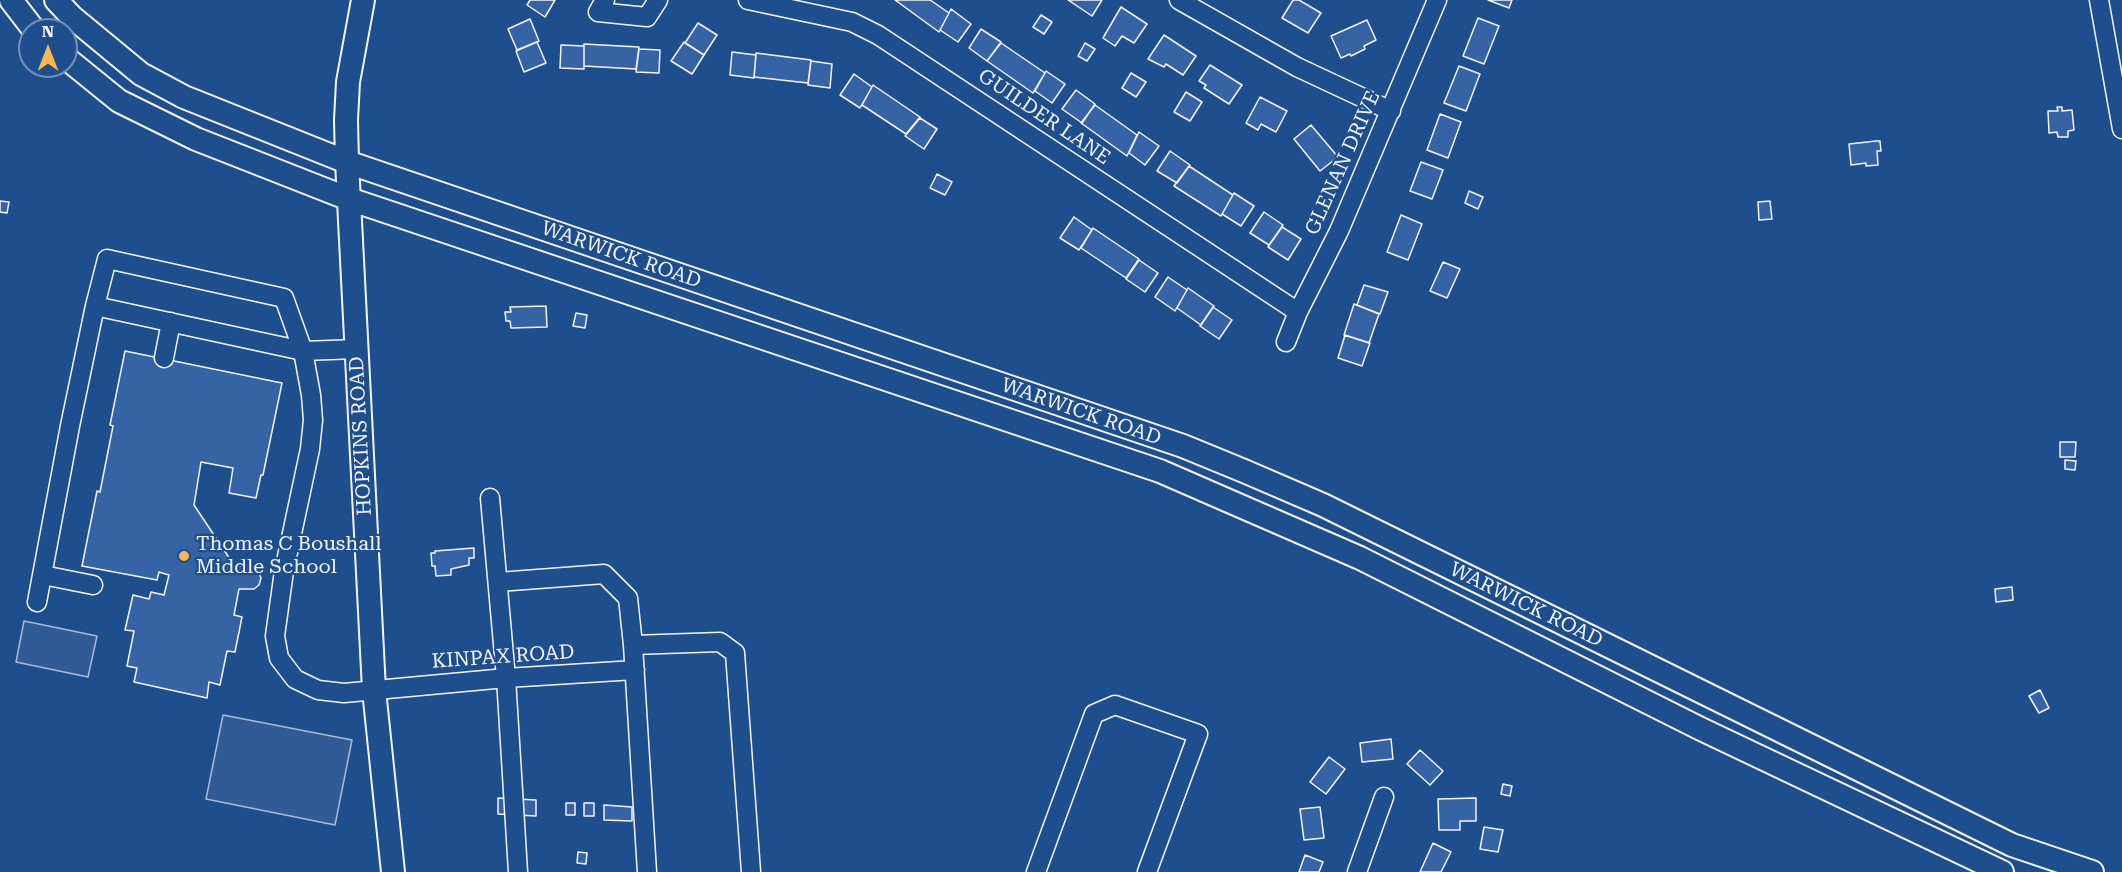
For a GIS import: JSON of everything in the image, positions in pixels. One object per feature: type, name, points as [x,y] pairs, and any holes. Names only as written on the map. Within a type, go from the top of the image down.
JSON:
[{"type":"main road","points":[[11,0],[25,18]]},
{"type":"main road","name":"WARWICK ROAD","points":[[56,0],[141,74],[184,97],[347,162],[1183,446],[1323,505],[2012,844],[2092,872]]},
{"type":"main road","name":"HOPKINS ROAD","points":[[363,0],[348,82],[347,162],[374,690],[393,872]]},
{"type":"main road","name":"WARWICK ROAD","points":[[78,68],[119,101],[196,139],[349,200],[1160,471],[1360,558],[1701,729],[2002,872]]},
{"type":"street","points":[[605,0],[598,12],[647,16],[658,0]]},
{"type":"street","name":"GUILDER LANE","points":[[748,0],[852,22],[878,34],[1298,312]]},
{"type":"street","name":"GLENAN DRIVE","points":[[1286,342],[1298,312],[1339,231],[1437,0]]},
{"type":"street","points":[[2099,0],[2104,39],[2122,129]]},
{"type":"street","points":[[1181,1],[1297,67],[1391,111]]},
{"type":"street","name":"KINPAX ROAD","points":[[95,306],[107,260],[284,298],[303,351],[313,420],[310,449],[284,571],[275,636],[279,658],[295,679],[318,690],[344,693],[506,678],[635,670]]},
{"type":"street","points":[[37,603],[95,306],[303,351],[357,349]]},
{"type":"street","points":[[164,358],[171,322]]},
{"type":"street","points":[[490,498],[506,678],[518,872]]},
{"type":"street","points":[[498,582],[604,574],[628,598],[648,872]]},
{"type":"street","points":[[43,575],[93,585]]},
{"type":"street","points":[[633,645],[720,642],[735,653],[751,872]]},
{"type":"street","points":[[1036,872],[1094,714],[1115,705],[1198,734],[1147,872]]},
{"type":"street","points":[[1357,872],[1384,797]]},
{"type":"shaded area","points":[[24,621],[97,636],[88,677],[16,662]]},
{"type":"shaded area","points":[[223,715],[352,740],[335,825],[206,799]]},
{"type":"building","points":[[530,0],[555,0],[545,17],[527,5]]},
{"type":"building","points":[[895,0],[930,0],[949,13],[939,32]]},
{"type":"building","points":[[1068,0],[1102,0],[1092,16]]},
{"type":"building","points":[[1293,0],[1299,0],[1321,13],[1308,33],[1282,18]]},
{"type":"building","points":[[1488,0],[1512,0],[1509,8]]},
{"type":"building","points":[[1121,7],[1147,24],[1134,43],[1122,36],[1115,46],[1103,38]]},
{"type":"building","points":[[951,9],[971,24],[958,42],[940,30]]},
{"type":"building","points":[[1041,15],[1052,22],[1044,34],[1033,27]]},
{"type":"building","points":[[1478,18],[1499,26],[1484,64],[1463,56]]},
{"type":"building","points":[[530,19],[539,41],[517,50],[508,29]]},
{"type":"building","points":[[1367,20],[1376,40],[1364,46],[1365,49],[1341,58],[1331,36]]},
{"type":"building","points":[[698,23],[717,35],[704,55],[685,43]]},
{"type":"building","points":[[981,29],[1001,42],[987,61],[969,48]]},
{"type":"building","points":[[1164,35],[1196,56],[1183,75],[1166,64],[1164,67],[1148,59]]},
{"type":"building","points":[[537,42],[546,63],[524,72],[516,51]]},
{"type":"building","points":[[684,42],[704,55],[692,74],[671,61]]},
{"type":"building","points":[[1001,43],[1045,73],[1033,93],[987,61]]},
{"type":"building","points":[[1085,43],[1095,49],[1087,61],[1078,56]]},
{"type":"building","points":[[584,44],[639,47],[636,69],[584,66]]},
{"type":"building","points":[[561,45],[584,46],[584,69],[560,68]]},
{"type":"building","points":[[639,49],[660,50],[659,73],[636,72]]},
{"type":"building","points":[[732,52],[756,55],[754,78],[730,75]]},
{"type":"building","points":[[756,53],[811,60],[808,83],[754,77]]},
{"type":"building","points":[[811,61],[832,64],[830,88],[808,85]]},
{"type":"building","points":[[1210,65],[1242,85],[1229,104],[1204,88],[1206,85],[1199,81]]},
{"type":"building","points":[[1459,66],[1480,74],[1466,111],[1444,103]]},
{"type":"building","points":[[1046,71],[1065,84],[1052,103],[1035,91]]},
{"type":"building","points":[[1131,73],[1146,82],[1136,97],[1122,88]]},
{"type":"building","points":[[854,74],[872,87],[860,108],[840,95]]},
{"type":"building","points":[[873,85],[920,117],[906,134],[862,105]]},
{"type":"building","points":[[1076,90],[1095,104],[1082,123],[1062,109]]},
{"type":"building","points":[[1186,92],[1202,102],[1190,121],[1174,112]]},
{"type":"building","points":[[1260,97],[1287,111],[1276,132],[1261,124],[1258,130],[1246,123]]},
{"type":"building","points":[[1095,105],[1137,135],[1127,156],[1081,123]]},
{"type":"building","points":[[2057,107],[2062,107],[2062,111],[2072,110],[2074,130],[2068,131],[2068,137],[2058,137],[2057,132],[2049,133],[2048,111],[2058,111]]},
{"type":"building","points":[[1440,114],[1461,122],[1448,158],[1427,150]]},
{"type":"building","points":[[920,118],[937,129],[924,149],[905,136]]},
{"type":"building","points":[[1311,125],[1338,157],[1320,171],[1294,139]]},
{"type":"building","points":[[1139,132],[1159,146],[1145,165],[1129,153]]},
{"type":"building","points":[[1880,141],[1881,151],[1877,151],[1878,165],[1866,166],[1866,163],[1851,165],[1849,144]]},
{"type":"building","points":[[1170,151],[1190,165],[1177,183],[1157,171]]},
{"type":"building","points":[[1421,162],[1443,170],[1432,199],[1410,191]]},
{"type":"building","points":[[1189,166],[1233,195],[1221,216],[1174,186]]},
{"type":"building","points":[[937,174],[952,182],[945,195],[930,188]]},
{"type":"building","points":[[1469,191],[1483,197],[1478,209],[1465,203]]},
{"type":"building","points":[[1234,193],[1254,206],[1241,226],[1222,214]]},
{"type":"building","points":[[0,201],[9,202],[7,213],[0,212]]},
{"type":"building","points":[[1770,201],[1772,219],[1759,220],[1758,202]]},
{"type":"building","points":[[1264,212],[1283,225],[1269,245],[1250,233]]},
{"type":"building","points":[[1401,215],[1422,224],[1408,260],[1387,252]]},
{"type":"building","points":[[1074,217],[1092,230],[1079,250],[1060,238]]},
{"type":"building","points":[[1282,227],[1301,239],[1288,260],[1268,247]]},
{"type":"building","points":[[1093,228],[1139,259],[1126,278],[1081,248]]},
{"type":"building","points":[[1139,260],[1158,273],[1145,292],[1126,279]]},
{"type":"building","points":[[1443,262],[1460,269],[1447,298],[1430,291]]},
{"type":"building","points":[[1168,277],[1187,290],[1175,311],[1155,297]]},
{"type":"building","points":[[1364,285],[1388,292],[1380,314],[1357,305]]},
{"type":"building","points":[[1188,288],[1214,306],[1201,325],[1177,308]]},
{"type":"building","points":[[1354,304],[1379,314],[1369,343],[1344,335]]},
{"type":"building","points":[[546,306],[547,327],[511,328],[510,321],[506,321],[505,312],[511,312],[510,307]]},
{"type":"building","points":[[1213,307],[1232,320],[1219,339],[1200,326]]},
{"type":"building","points":[[576,313],[587,315],[585,328],[573,326]]},
{"type":"building","points":[[1345,335],[1370,343],[1362,366],[1338,358]]},
{"type":"building","points":[[125,351],[282,383],[256,498],[229,493],[233,468],[201,462],[194,505],[234,565],[254,568],[261,578],[259,585],[254,589],[239,589],[234,615],[242,617],[235,652],[227,651],[220,685],[209,682],[207,698],[134,682],[137,668],[127,666],[134,631],[125,630],[133,595],[149,599],[151,592],[164,595],[169,575],[159,572],[157,580],[82,566],[97,491],[100,492],[113,426],[110,425]]},
{"type":"building","points":[[2060,442],[2076,442],[2075,457],[2060,457]]},
{"type":"building","points":[[2065,460],[2076,461],[2075,470],[2065,469]]},
{"type":"building","points":[[474,548],[474,558],[469,558],[469,565],[451,569],[451,575],[436,576],[431,553]]},
{"type":"building","points":[[2012,587],[2013,600],[1996,602],[1995,589]]},
{"type":"building","points":[[2040,690],[2049,708],[2039,713],[2029,696]]},
{"type":"building","points":[[1391,739],[1393,759],[1362,762],[1360,743]]},
{"type":"building","points":[[1420,750],[1443,771],[1430,785],[1407,764]]},
{"type":"building","points":[[1329,757],[1345,769],[1326,794],[1310,782]]},
{"type":"building","points":[[1503,784],[1512,786],[1510,796],[1501,794]]},
{"type":"building","points":[[498,798],[536,800],[536,816],[498,814]]},
{"type":"building","points":[[1476,798],[1476,821],[1460,821],[1460,830],[1439,830],[1438,799]]},
{"type":"building","points":[[566,803],[575,803],[575,815],[566,815]]},
{"type":"building","points":[[584,803],[594,803],[594,816],[584,816]]},
{"type":"building","points":[[604,805],[632,807],[632,821],[604,820]]},
{"type":"building","points":[[1320,807],[1324,838],[1304,840],[1300,809]]},
{"type":"building","points":[[1484,827],[1503,830],[1498,852],[1480,849]]},
{"type":"building","points":[[1433,843],[1451,852],[1441,872],[1420,872]]},
{"type":"building","points":[[578,852],[587,853],[586,864],[577,863]]},
{"type":"building","points":[[1305,855],[1323,862],[1319,872],[1299,872]]},
{"type":"place","name":"Thomas C Boushall Middle School","points":[[184,556]]}]
